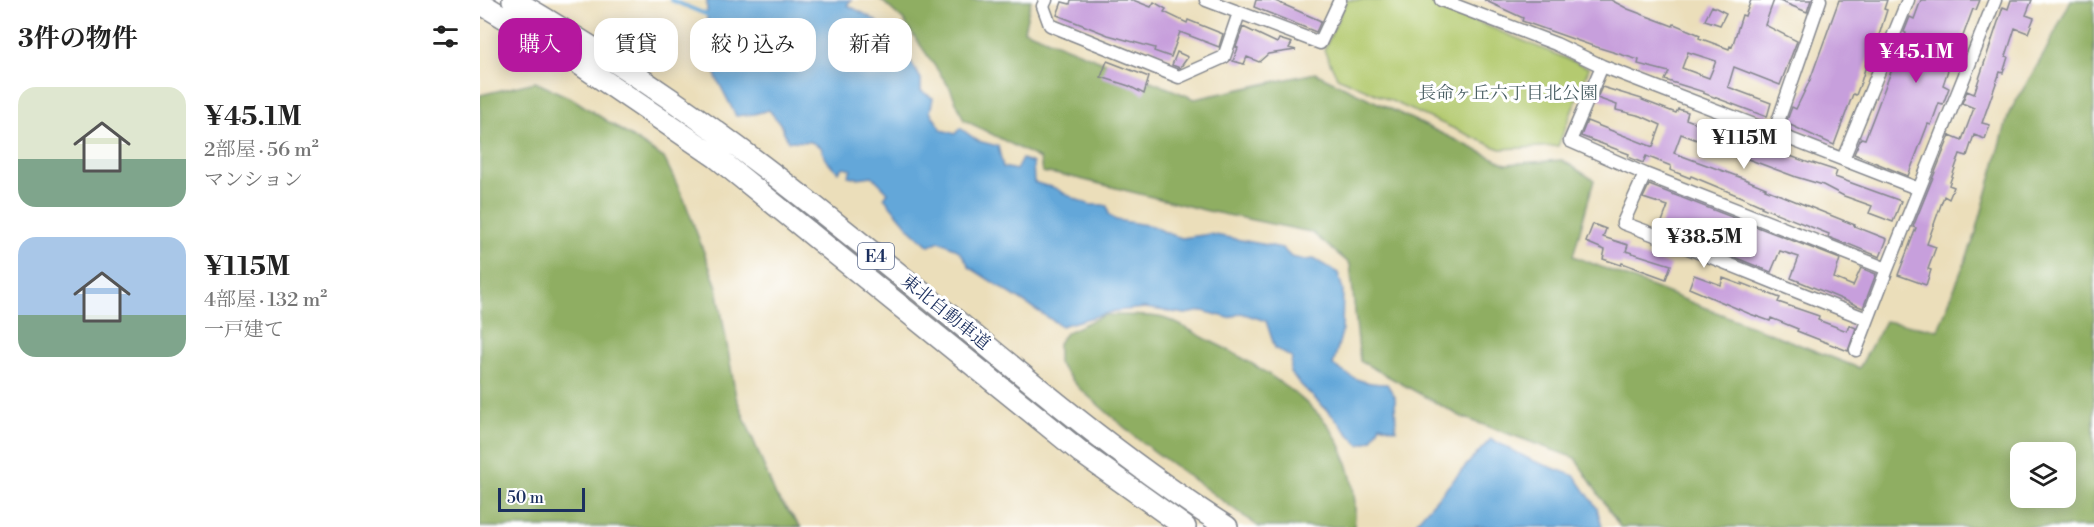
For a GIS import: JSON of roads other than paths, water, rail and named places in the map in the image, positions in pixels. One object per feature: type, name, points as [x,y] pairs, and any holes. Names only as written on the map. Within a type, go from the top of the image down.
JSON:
[{"type":"highway","name":"東北自動車道","points":[[513,0],[667,95],[740,148],[1044,393],[1154,476],[1227,527]]},
{"type":"highway","name":"東北自動車道","points":[[480,3],[567,56],[716,157],[1083,454],[1185,527]]},
{"type":"street","points":[[1046,0],[1043,6],[1050,25],[1179,77],[1224,57],[1239,13]]},
{"type":"street","points":[[1206,0],[1320,43],[1340,0]]},
{"type":"street","points":[[1441,0],[1467,5],[1602,66],[1919,189]]},
{"type":"street","points":[[1774,133],[1820,0]]},
{"type":"street","points":[[1843,159],[1908,0]]},
{"type":"street","points":[[1856,350],[1995,0]]},
{"type":"street","points":[[1602,66],[1570,141],[1645,174],[1887,269]]},
{"type":"street","points":[[1645,174],[1623,223],[1700,251],[1867,319]]},
{"type":"water","points":[[707,0],[851,0],[847,5],[872,18],[828,18],[828,72],[912,72],[912,64],[921,79],[921,91],[933,98],[930,112],[942,130],[955,134],[960,128],[978,141],[998,146],[1003,167],[1016,170],[1022,159],[1033,163],[1034,182],[1055,188],[1092,205],[1107,206],[1109,215],[1116,220],[1153,226],[1182,238],[1210,234],[1282,248],[1291,257],[1314,259],[1338,273],[1343,290],[1342,332],[1333,365],[1358,380],[1387,384],[1395,397],[1396,430],[1380,425],[1372,440],[1360,445],[1290,372],[1292,358],[1275,348],[1266,321],[1241,313],[1229,318],[1203,311],[1185,314],[1145,308],[1115,311],[1061,326],[969,267],[961,253],[954,248],[939,241],[929,246],[910,229],[884,198],[888,192],[872,176],[858,178],[848,176],[851,169],[844,167],[838,172],[825,159],[821,147],[811,142],[788,141],[781,125],[769,110],[736,116],[715,72],[816,72],[816,18],[707,18]]},
{"type":"water","points":[[1491,439],[1531,460],[1575,476],[1597,508],[1602,527],[1417,527],[1417,521]]},
{"type":"waterway","points":[[671,0],[710,16]]},
{"type":"park label","name":"長命ヶ丘六丁目北公園","points":[[1508,93]]}]
